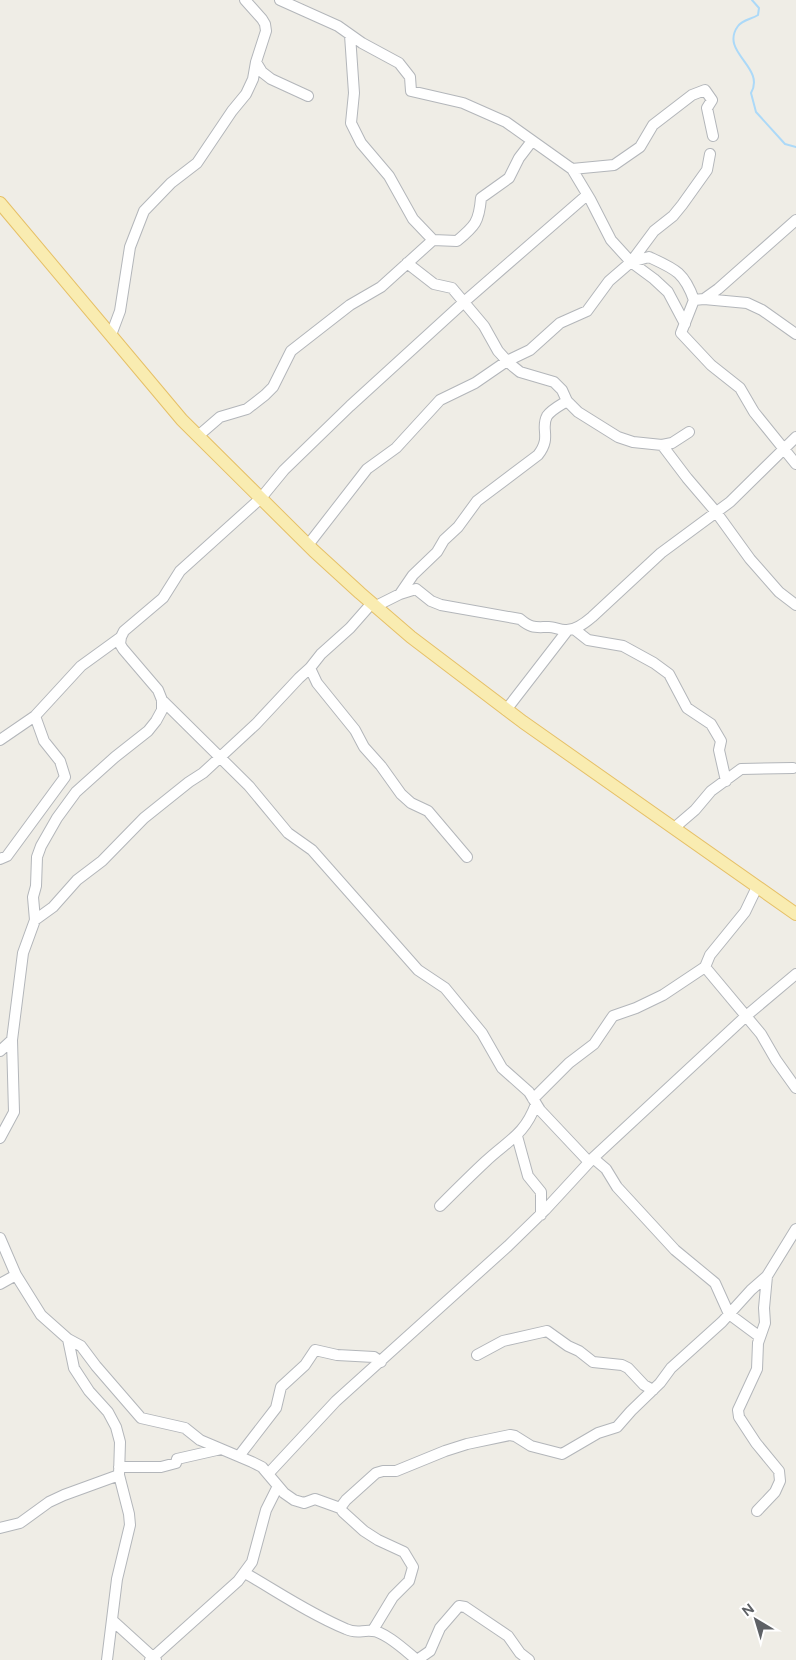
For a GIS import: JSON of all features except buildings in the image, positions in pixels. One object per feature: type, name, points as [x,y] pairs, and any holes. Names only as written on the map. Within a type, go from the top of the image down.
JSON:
[{"type":"main road","points":[[0,203],[182,420],[308,545],[374,605],[411,637],[506,710],[796,914]]},
{"type":"street","points":[[111,335],[120,311],[130,247],[144,211],[171,183],[197,163],[232,111],[246,94],[253,79],[256,62],[266,31],[262,19],[245,0]]},
{"type":"street","points":[[280,0],[325,19],[362,44],[398,63],[410,77],[411,91],[463,103],[506,122],[572,169],[588,195],[611,240],[631,262],[668,292],[685,324]]},
{"type":"street","points":[[350,35],[354,93],[350,123],[361,143],[389,176],[413,219],[434,240],[457,241],[475,226],[480,207],[480,198],[510,178],[519,158],[532,141]]},
{"type":"street","points":[[256,62],[262,72],[272,80],[308,96]]},
{"type":"street","points":[[572,169],[614,165],[640,147],[653,126],[692,95],[705,90],[712,100],[707,108],[714,136]]},
{"type":"street","points":[[308,545],[366,469],[396,448],[440,400],[475,383],[507,361],[530,350],[560,323],[586,311],[609,281],[631,262],[654,231],[673,216],[682,205],[707,170],[710,154]]},
{"type":"street","points":[[0,1138],[14,1112],[12,1040],[23,953],[36,920],[33,897],[36,886],[37,857],[41,846],[57,818],[76,792],[148,731],[162,710],[162,700],[158,690],[120,644],[124,631],[162,598],[180,571],[261,498],[284,470],[350,406],[464,302],[588,195]]},
{"type":"street","points":[[796,220],[732,278],[699,299],[681,333],[711,365],[740,388],[754,412],[796,464]]},
{"type":"street","points":[[198,436],[220,417],[246,409],[265,395],[273,387],[290,351],[350,304],[381,287],[434,240]]},
{"type":"street","points":[[631,262],[648,257],[672,267],[687,282],[699,299]]},
{"type":"street","points":[[407,264],[434,284],[452,288],[484,326],[498,351],[520,372],[554,382],[578,412],[618,437],[633,442],[662,445],[672,443],[689,432]]},
{"type":"street","points":[[699,299],[747,303],[762,310],[796,334]]},
{"type":"street","points":[[400,594],[413,575],[437,552],[444,540],[458,527],[477,501],[538,455],[545,446],[546,435],[544,426],[547,416],[567,400]]},
{"type":"street","points":[[506,710],[570,630],[582,625],[592,617],[661,553],[730,502],[796,437]]},
{"type":"street","points":[[662,445],[686,478],[716,512],[750,559],[780,592],[796,605]]},
{"type":"street","points":[[36,920],[53,907],[77,880],[102,861],[144,818],[220,758],[310,668],[321,654],[374,605],[416,589],[431,601],[441,605],[520,620],[528,626],[538,628],[550,627],[570,630],[588,640],[623,646],[654,663],[669,674],[687,708],[711,724],[721,742],[719,750],[726,781]]},
{"type":"street","points":[[0,740],[35,716],[82,666],[121,637]]},
{"type":"street","points":[[310,668],[317,683],[355,730],[364,747],[381,766],[401,794],[411,803],[428,811],[467,857]]},
{"type":"street","points":[[162,700],[248,786],[288,833],[312,850],[418,970],[445,988],[482,1034],[502,1068],[529,1092],[540,1110],[591,1160],[606,1169],[617,1186],[676,1250],[715,1282],[729,1314],[760,1337]]},
{"type":"street","points":[[0,859],[7,856],[65,777],[60,761],[44,741],[35,716]]},
{"type":"street","points":[[674,828],[711,791],[741,769],[793,768]]},
{"type":"street","points":[[440,1206],[486,1161],[517,1136],[531,1117],[535,1101],[569,1064],[594,1044],[613,1016],[636,1008],[663,995],[705,967],[710,954],[745,912],[757,887]]},
{"type":"street","points":[[705,967],[760,1034],[796,1088]]},
{"type":"street","points":[[268,1474],[336,1401],[381,1362],[541,1214],[591,1160],[746,1016],[796,974]]},
{"type":"street","points":[[0,1051],[12,1040]]},
{"type":"street","points":[[517,1136],[528,1176],[541,1192],[541,1214]]},
{"type":"street","points":[[340,1508],[346,1500],[376,1473],[396,1471],[444,1451],[510,1435],[531,1446],[562,1454],[598,1433],[617,1427],[653,1390],[671,1368],[729,1314],[751,1290],[768,1276],[796,1229]]},
{"type":"street","points":[[0,1238],[16,1274],[41,1314],[68,1339],[82,1346],[96,1366],[141,1418],[185,1428],[200,1440],[262,1468],[284,1493],[294,1500],[304,1503],[315,1499],[340,1508],[378,1540],[404,1552],[413,1566],[409,1581],[393,1597],[373,1630],[362,1633],[348,1630],[304,1608],[245,1572]]},
{"type":"street","points":[[0,1284],[16,1274]]},
{"type":"street","points":[[757,1511],[775,1492],[780,1481],[779,1471],[756,1443],[739,1417],[738,1410],[758,1369],[758,1343],[765,1323],[764,1308],[768,1276]]},
{"type":"street","points":[[477,1355],[503,1341],[547,1331],[593,1362],[622,1365],[628,1368],[644,1385],[653,1390]]},
{"type":"street","points":[[68,1339],[74,1368],[89,1391],[108,1412],[116,1428],[120,1442],[119,1471],[129,1514],[130,1525],[117,1580],[107,1660]]},
{"type":"street","points":[[238,1456],[276,1408],[282,1388],[305,1364],[315,1350],[337,1355],[374,1357],[381,1362]]},
{"type":"street","points":[[0,1528],[20,1523],[49,1502],[64,1494],[119,1471],[161,1467],[176,1463],[177,1459],[221,1449]]},
{"type":"street","points":[[112,1620],[153,1659],[238,1581],[245,1572],[252,1562],[266,1510],[278,1486]]},
{"type":"street","points":[[417,1660],[430,1652],[440,1628],[459,1606],[464,1607],[508,1636],[520,1653],[529,1660]]},
{"type":"street","points":[[373,1630],[399,1645],[417,1660],[431,1660]]},
{"type":"waterway","points":[[752,0],[759,8],[758,15],[742,22],[738,26],[734,35],[734,44],[753,75],[754,84],[751,93],[756,112],[785,144],[796,147]]}]
